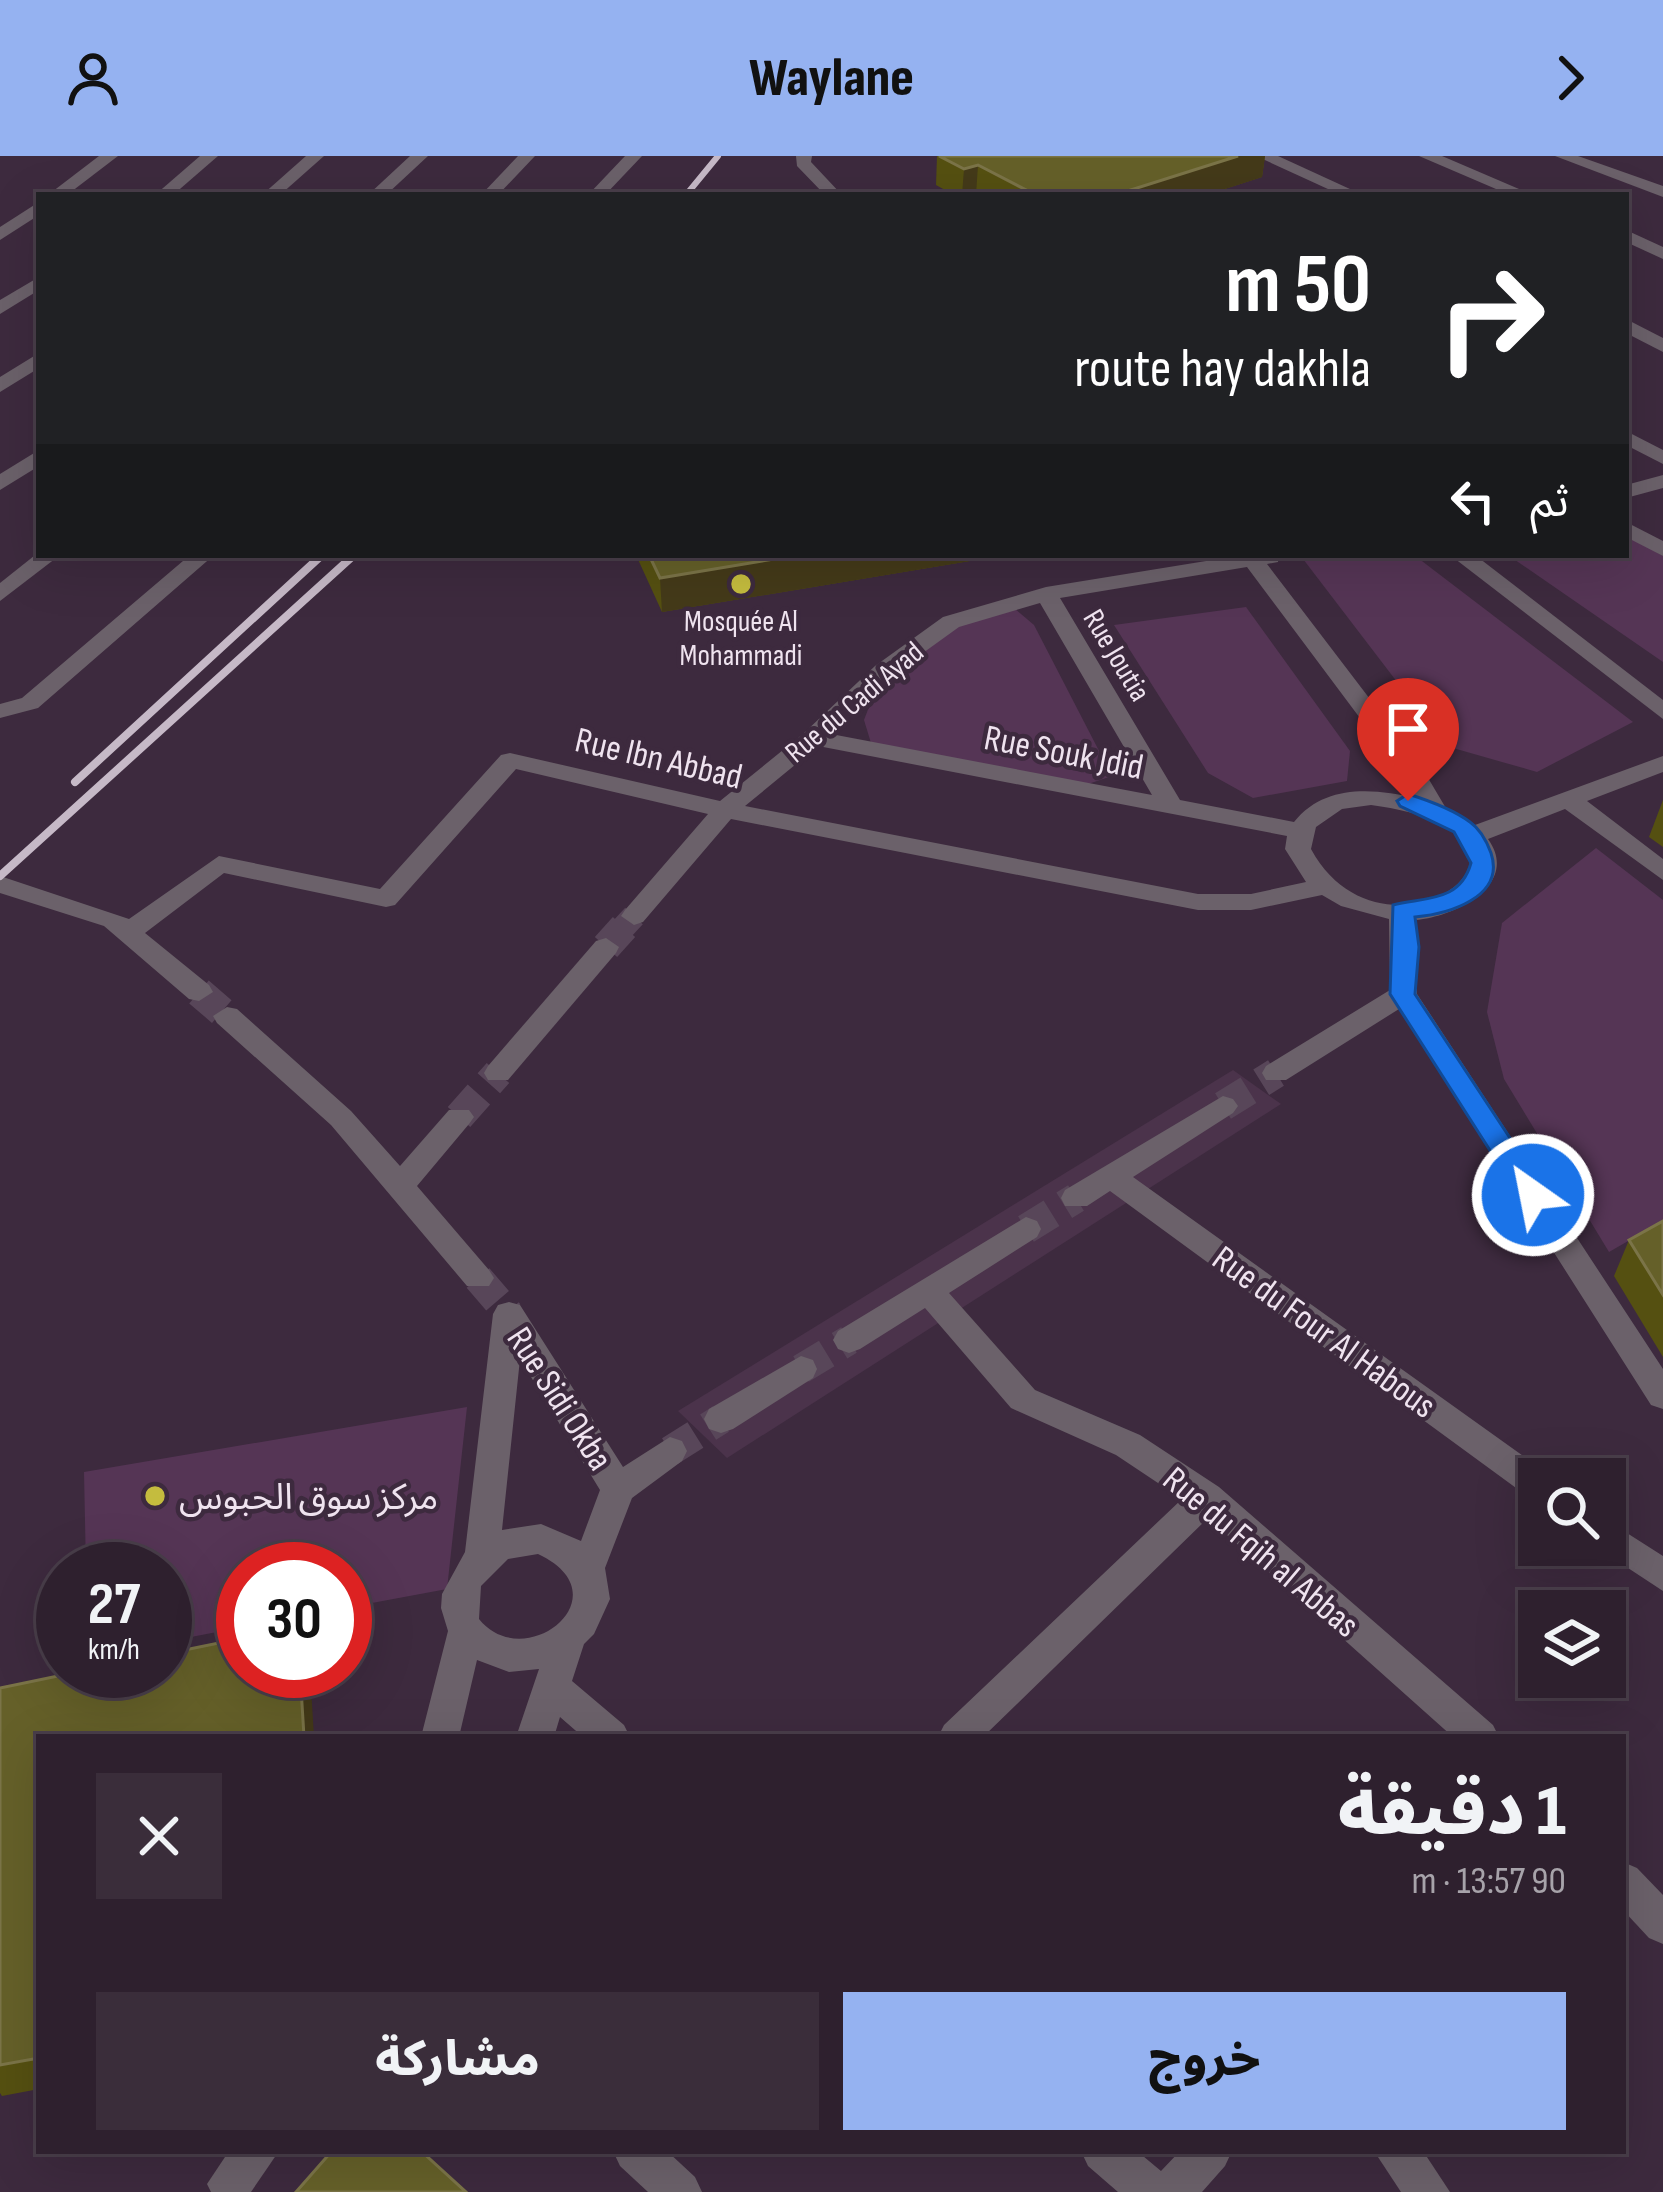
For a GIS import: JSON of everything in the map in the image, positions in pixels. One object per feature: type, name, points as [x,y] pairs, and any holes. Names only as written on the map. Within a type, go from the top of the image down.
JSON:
[{"type":"street","points":[[60,192],[110,156]]},
{"type":"street","points":[[167,192],[210,156]]},
{"type":"street","points":[[274,192],[316,156]]},
{"type":"street","points":[[379,192],[420,156]]},
{"type":"street","points":[[492,192],[527,156]]},
{"type":"street","points":[[599,192],[634,156]]},
{"type":"street","points":[[1264,156],[1348,192]]},
{"type":"street","points":[[1427,156],[1517,192]]},
{"type":"street","points":[[1563,156],[1663,192]]},
{"type":"street","points":[[804,157],[832,192]]},
{"type":"street","points":[[0,235],[36,209]]},
{"type":"street","points":[[1630,240],[1663,233]]},
{"type":"street","points":[[1630,240],[1663,254]]},
{"type":"street","points":[[0,284],[36,286]]},
{"type":"street","points":[[0,308],[36,286]]},
{"type":"street","points":[[1629,327],[1663,346]]},
{"type":"street","points":[[0,386],[36,361]]},
{"type":"street","points":[[1629,439],[1663,458]]},
{"type":"street","points":[[0,484],[36,458]]},
{"type":"street","points":[[1629,492],[1663,481]]},
{"type":"street","points":[[1629,530],[1663,550]]},
{"type":"street","points":[[0,594],[45,558]]},
{"type":"street","points":[[0,711],[30,703],[199,558]]},
{"type":"street","points":[[1160,558],[1174,575]]},
{"type":"street","points":[[1465,558],[1663,712]]},
{"type":"street","points":[[1262,559],[1435,810]]},
{"type":"street","name":"Rue du Cadi Ayad","points":[[634,916],[725,810],[813,738],[883,671],[951,622],[1046,594],[1262,559]]},
{"type":"street","name":"Rue Joutia","points":[[1046,594],[1173,809]]},
{"type":"street","name":"Rue Souk Jdid","points":[[813,738],[1300,831]]},
{"type":"street","name":"Rue Ibn Abbad","points":[[121,926],[220,864],[386,899],[510,760],[725,810],[1198,902],[1251,902],[1324,886]]},
{"type":"street","points":[[1472,836],[1663,763]]},
{"type":"street","points":[[1353,799],[1399,799],[1435,810],[1472,836],[1483,863],[1473,888],[1443,905],[1402,910],[1364,905],[1324,886],[1303,862],[1300,831],[1322,809],[1353,799]]},
{"type":"street","points":[[1571,801],[1663,872]]},
{"type":"street","points":[[0,884],[121,926],[199,992]]},
{"type":"street","points":[[1402,910],[1403,994],[1663,1396]]},
{"type":"street","points":[[498,1073],[606,947]]},
{"type":"street","points":[[1276,1073],[1403,994]]},
{"type":"street","points":[[227,1016],[341,1118],[478,1278]]},
{"type":"street","points":[[1076,1198],[1223,1106]]},
{"type":"street","points":[[400,1186],[459,1117]]},
{"type":"street","name":"Rue du Four Al Habous","points":[[1111,1177],[1518,1471]]},
{"type":"street","points":[[849,1340],[1026,1229]]},
{"type":"street","name":"Rue du Fqih al Abbas","points":[[928,1290],[1023,1399],[1128,1445],[1207,1497],[1477,1734]]},
{"type":"street","name":"Rue Sidi Okba","points":[[482,1557],[509,1314],[618,1489],[588,1568]]},
{"type":"street","points":[[721,1419],[801,1370]]},
{"type":"street","points":[[618,1489],[670,1451]]},
{"type":"street","points":[[960,1733],[1207,1497]]},
{"type":"street","points":[[541,1539],[576,1553],[588,1568],[592,1605],[583,1624],[547,1651],[501,1654],[481,1646],[466,1631],[459,1613],[459,1592],[482,1557],[499,1546],[541,1539]]},
{"type":"street","points":[[1626,1549],[1663,1576]]},
{"type":"street","points":[[441,1734],[466,1631]]},
{"type":"street","points":[[536,1734],[567,1640]]},
{"type":"street","points":[[554,1689],[607,1734]]},
{"type":"street","points":[[1626,1884],[1663,1924]]},
{"type":"street","points":[[638,2154],[680,2192]]},
{"type":"street","points":[[1107,2154],[1151,2192]]},
{"type":"street","points":[[1172,2192],[1207,2154]]},
{"type":"street","points":[[1398,2154],[1428,2192]]},
{"type":"shaded area","points":[[1629,535],[1663,556],[1663,662],[1512,558],[1629,558]]},
{"type":"shaded area","points":[[1302,558],[1418,558],[1633,722],[1537,772],[1446,746]]},
{"type":"shaded area","points":[[1246,607],[1350,751],[1347,781],[1253,798],[1208,773],[1114,625]]},
{"type":"shaded area","points":[[1014,608],[1034,625],[1112,776],[1085,785],[871,743],[864,720],[877,686],[972,613]]},
{"type":"shaded area","points":[[1596,848],[1663,900],[1663,1221],[1609,1252],[1504,1079],[1487,1012],[1502,923]]},
{"type":"shaded area","points":[[1233,1070],[1281,1104],[727,1458],[678,1411]]},
{"type":"shaded area","points":[[467,1407],[447,1589],[372,1603],[372,1542],[216,1542],[216,1632],[192,1637],[192,1542],[85,1542],[84,1472]]},
{"type":"building","points":[[939,156],[1238,156],[1124,192],[1030,192],[978,165],[964,169]]},
{"type":"building","points":[[650,558],[780,558],[660,578]]},
{"type":"building","points":[[1663,1221],[1663,1295],[1629,1240]]},
{"type":"building","points":[[216,1644],[216,1698],[302,1698],[304,1734],[36,1734],[36,2059],[0,2065],[0,1688],[36,1681],[36,1698],[192,1698],[192,1648]]},
{"type":"building","points":[[329,2154],[424,2154],[466,2192],[296,2192]]},
{"type":"tunnel","points":[[621,930],[634,916]]},
{"type":"tunnel","points":[[606,947],[624,927]]},
{"type":"tunnel","points":[[199,992],[227,1016]]},
{"type":"tunnel","points":[[459,1117],[498,1073]]},
{"type":"tunnel","points":[[1223,1106],[1276,1073]]},
{"type":"tunnel","points":[[1026,1229],[1076,1198]]},
{"type":"tunnel","points":[[478,1278],[509,1314]]},
{"type":"tunnel","points":[[801,1369],[849,1340]]},
{"type":"tunnel","points":[[670,1451],[721,1419]]},
{"type":"railway","points":[[688,192],[718,156]]},
{"type":"railway","points":[[75,782],[319,558]]},
{"type":"railway","points":[[0,876],[351,558]]},
{"type":"place","name":"Mosquée Al Mohammadi","points":[[741,584]]},
{"type":"place","name":"مركز سوق الحبوس","points":[[155,1496]]},
{"type":"route","points":[[1408,801],[1462,826],[1476,842],[1483,863],[1478,882],[1460,898],[1434,908],[1402,910],[1403,994],[1533,1195]]}]
